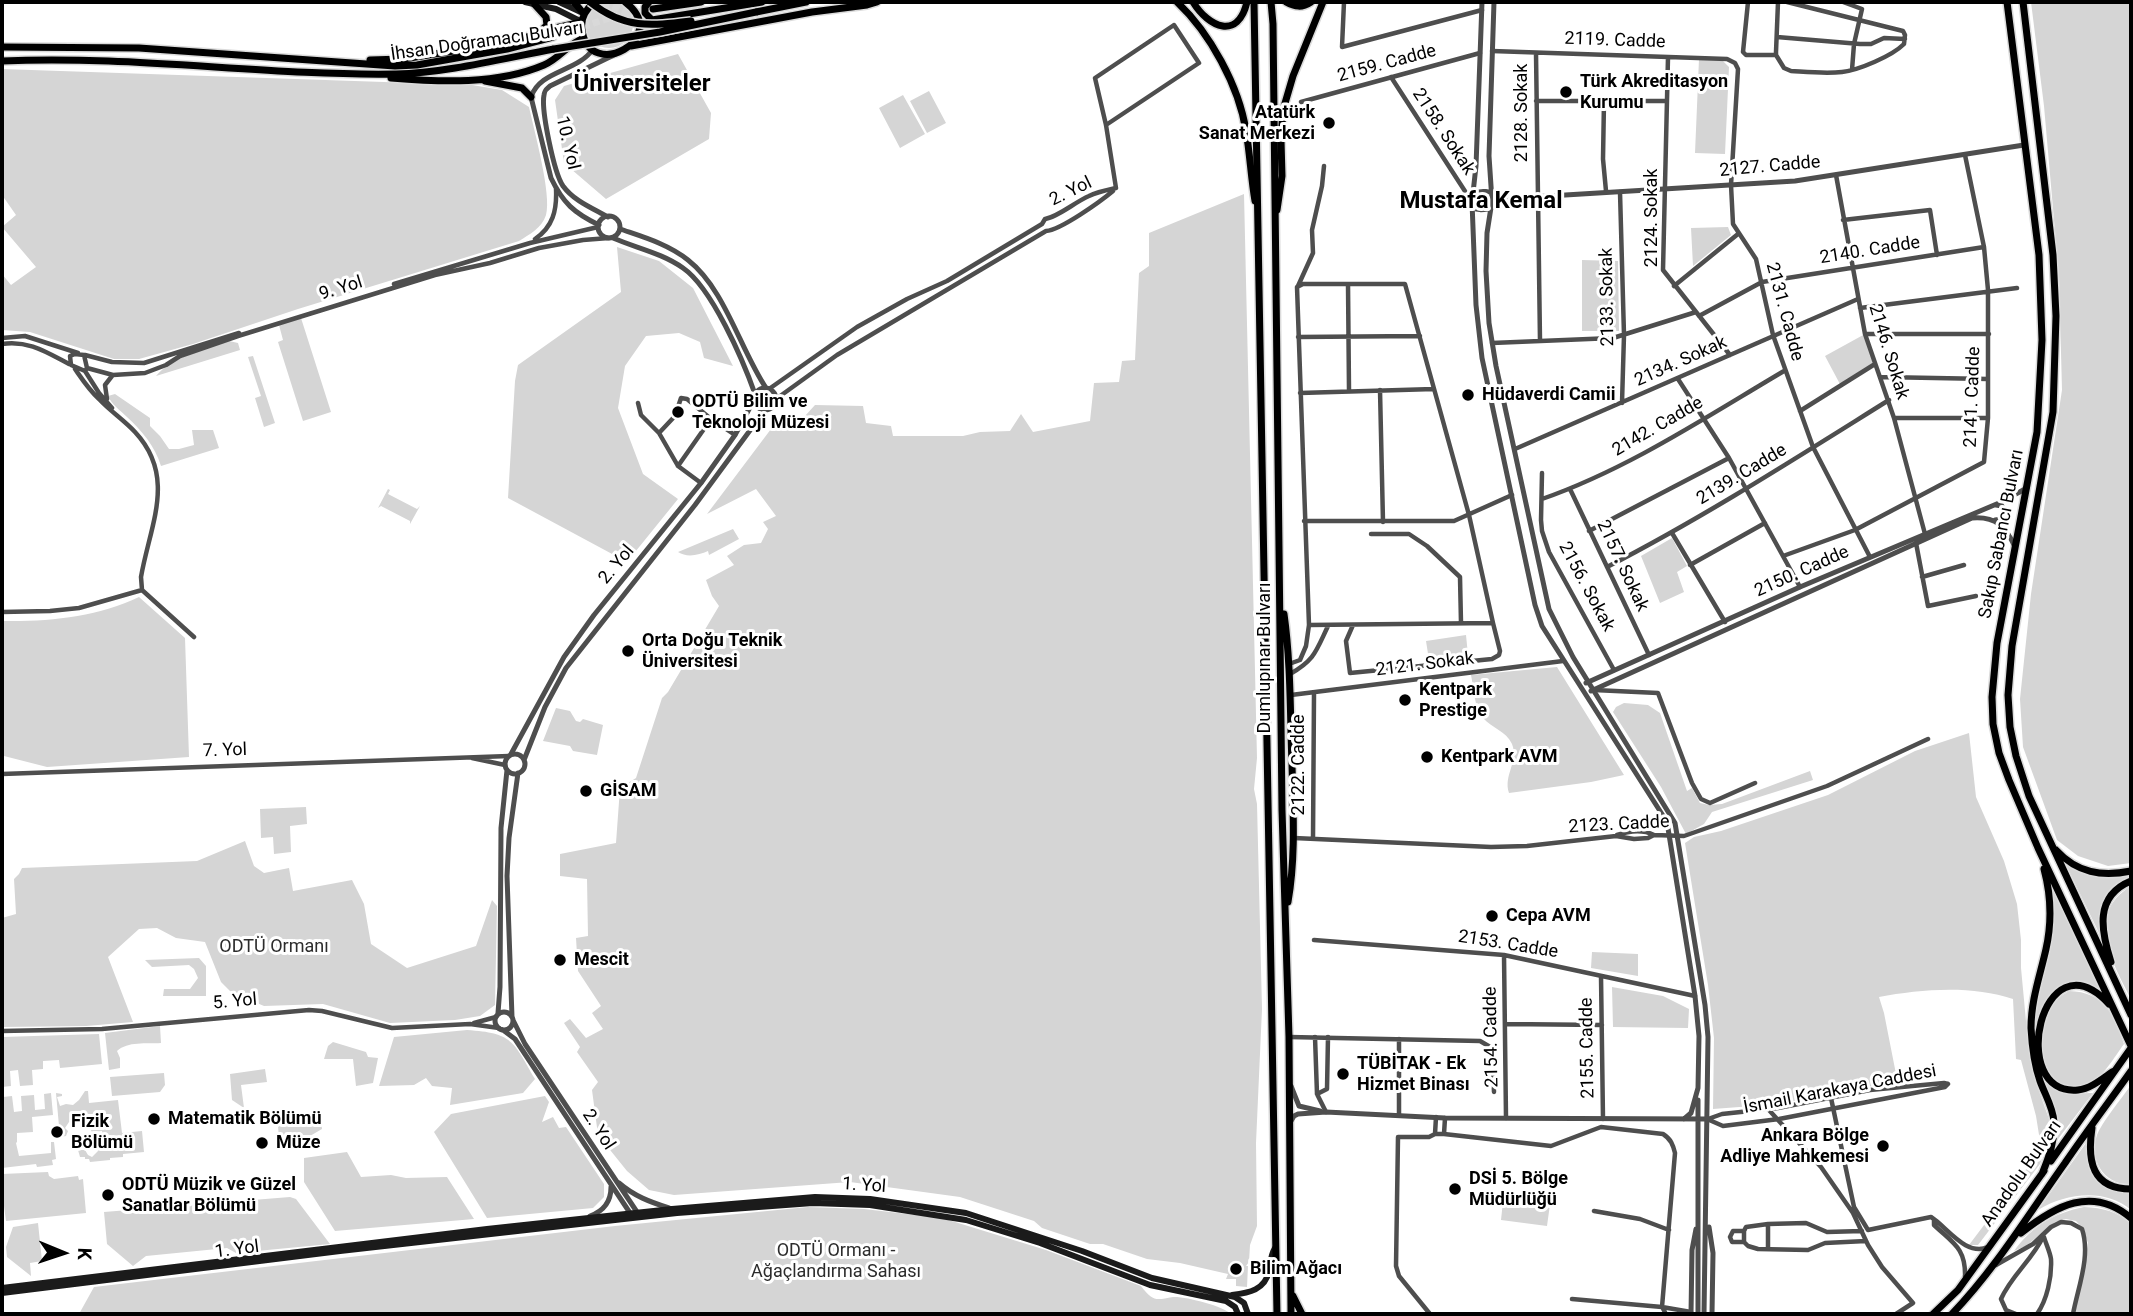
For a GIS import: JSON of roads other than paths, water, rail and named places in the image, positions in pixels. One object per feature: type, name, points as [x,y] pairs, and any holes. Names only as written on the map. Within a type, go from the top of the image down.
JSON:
[{"type":"main road","points":[[524,2],[583,18]]},
{"type":"main road","points":[[559,2],[583,18]]},
{"type":"main road","points":[[574,2],[583,18],[584,38],[593,49],[604,54],[617,54],[631,46],[877,2]]},
{"type":"main road","points":[[590,2],[611,16],[641,25],[665,25],[738,15]]},
{"type":"main road","points":[[316,61],[403,59],[517,41],[583,18],[595,2]]},
{"type":"main road","points":[[625,2],[637,16],[638,32]]},
{"type":"main road","points":[[649,2],[644,10],[652,20]]},
{"type":"main road","points":[[653,9],[701,2]]},
{"type":"main road","points":[[631,46],[638,32],[652,20],[762,2]]},
{"type":"main road","name":"İhsan Doğramacı Bulvarı","points":[[2,61],[89,60],[306,72],[397,74],[660,32],[806,2]]},
{"type":"main road","points":[[1177,2],[1195,20],[1225,68],[1236,93],[1246,128],[1256,211]]},
{"type":"main road","points":[[1193,2],[1211,23],[1226,26],[1243,15],[1247,2]]},
{"type":"main road","name":"Dumlupınar Bulvarı","points":[[1254,2],[1277,1296],[1275,1314]]},
{"type":"main road","name":"Dumlupınar Bulvarı","points":[[1271,2],[1285,920],[1290,1082],[1291,1314]]},
{"type":"main road","points":[[1286,2],[1296,7],[1311,2]]},
{"type":"main road","points":[[1275,228],[1282,176],[1283,110],[1293,76],[1323,2]]},
{"type":"main road","name":"Sakıp Sabancı Bulvarı","points":[[2007,2],[2039,255],[2042,340],[2037,432],[1997,643],[1992,697],[1993,724],[1999,753],[2038,848],[2131,1047]]},
{"type":"main road","name":"Sakıp Sabancı Bulvarı","points":[[2023,2],[2053,255],[2055,327],[2053,412],[2012,646],[2008,695],[2010,727],[2029,796],[2131,1015]]},
{"type":"main road","points":[[535,5],[546,17],[547,25],[542,31]]},
{"type":"main road","name":"İhsan Doğramacı Bulvarı","points":[[2,47],[139,48],[394,66],[417,65],[507,49],[553,37]]},
{"type":"main road","points":[[306,72],[416,80],[500,77],[540,67],[559,57],[576,41],[584,38]]},
{"type":"main road","points":[[473,80],[516,86],[531,97]]},
{"type":"main road","points":[[1280,583],[1290,674],[1294,838],[1293,874],[1285,920]]},
{"type":"main road","points":[[2050,844],[2063,858],[2085,871],[2100,874],[2131,871]]},
{"type":"main road","points":[[2038,848],[2049,894],[2050,923],[2033,996],[2032,1046],[2035,1065],[2054,1122],[2052,1150],[2042,1174]]},
{"type":"main road","points":[[2120,989],[2105,945],[2102,927],[2104,909],[2112,895],[2131,881]]},
{"type":"main road","points":[[2115,1010],[2090,990],[2078,987],[2061,991],[2045,1008],[2039,1028],[2039,1048],[2043,1068],[2050,1080],[2069,1090],[2090,1086],[2115,1070]]},
{"type":"main road","name":"Anadolu Bulvarı","points":[[1933,1314],[1965,1281],[1993,1244],[2131,1047]]},
{"type":"main road","name":"Anadolu Bulvarı","points":[[1952,1314],[2014,1238],[2131,1071]]},
{"type":"main road","points":[[2092,1125],[2090,1153],[2093,1169],[2108,1184],[2131,1189]]},
{"type":"main road","name":"1. Yol","points":[[2,1293],[136,1273],[636,1216],[672,1209],[815,1197],[870,1199],[967,1213],[1059,1246],[1150,1285],[1225,1299]]},
{"type":"main road","points":[[2014,1238],[2044,1215],[2063,1205],[2084,1200],[2109,1205],[2131,1217]]},
{"type":"main road","name":"1. Yol","points":[[487,1232],[579,1220],[813,1203],[870,1205],[926,1212],[966,1220],[1059,1246]]},
{"type":"main road","points":[[1225,1299],[1251,1292],[1261,1286],[1269,1272],[1275,1248]]},
{"type":"main road","name":"1. Yol","points":[[2,1287],[43,1285]]},
{"type":"main road","points":[[1171,1287],[1186,1293],[1240,1299],[1248,1314]]},
{"type":"main road","points":[[1291,1290],[1301,1314]]},
{"type":"main road","points":[[1225,1299],[1235,1307],[1238,1314]]},
{"type":"street","points":[[1344,2],[1342,47],[1482,10],[1494,4],[1489,156],[1492,208],[1487,233],[1486,271],[1492,343],[1549,609],[1560,634],[1674,820],[1705,1004],[1708,1037],[1707,1212],[1701,1283],[1693,1313]]},
{"type":"street","points":[[1482,2],[1476,166],[1472,194],[1476,305],[1481,347],[1538,615],[1563,661],[1664,817],[1670,836],[1699,1036],[1699,1212],[1704,1314]]},
{"type":"street","points":[[1748,2],[1743,52],[1746,55],[1776,55]]},
{"type":"street","points":[[1778,2],[1776,55],[1784,68],[1791,71],[1840,73],[1903,46],[1903,31],[1787,2]]},
{"type":"street","points":[[1843,2],[1862,9],[1854,44],[1852,70]]},
{"type":"street","points":[[1105,125],[1199,63],[1174,25],[1095,78],[1116,188]]},
{"type":"street","points":[[1777,37],[1854,44],[1871,44],[1885,38],[1905,39]]},
{"type":"street","points":[[531,97],[540,83],[582,61],[593,49]]},
{"type":"street","points":[[1480,53],[1492,51]]},
{"type":"street","name":"2119. Cadde","points":[[1492,51],[1729,60],[1735,63]]},
{"type":"street","name":"2159. Cadde","points":[[1301,102],[1480,53]]},
{"type":"street","name":"2128. Sokak","points":[[1536,53],[1540,341]]},
{"type":"street","name":"10. Yol","points":[[617,54],[550,86],[544,94],[555,165],[564,186],[579,201],[617,219],[620,229],[671,249],[695,267],[718,298],[756,372],[768,388]]},
{"type":"street","name":"2124. Sokak","points":[[1668,57],[1663,270],[1730,355]]},
{"type":"street","name":"2131. Cadde","points":[[1735,63],[1738,69],[1731,185],[1733,224],[1756,259],[1773,335],[1813,447],[1870,557]]},
{"type":"street","name":"2158. Sokak","points":[[1391,77],[1472,205]]},
{"type":"street","name":"10. Yol","points":[[531,97],[555,188],[576,214],[599,226],[602,236],[656,253],[682,268],[697,282],[722,322],[754,397]]},
{"type":"street","points":[[1536,101],[1667,101]]},
{"type":"street","points":[[1604,101],[1603,159],[1606,191]]},
{"type":"street","points":[[534,109],[544,105]]},
{"type":"street","points":[[540,130],[547,127]]},
{"type":"street","name":"2127. Cadde","points":[[1492,208],[1516,198],[1537,196],[1795,181],[2024,145]]},
{"type":"street","name":"2141. Cadde","points":[[1783,556],[1855,530],[1984,463],[1988,290],[1983,247],[1965,155]]},
{"type":"street","points":[[1289,664],[1300,660],[1306,646],[1309,625],[1298,286],[1314,253],[1312,230],[1324,166]]},
{"type":"street","name":"2146. Sokak","points":[[1836,175],[1865,334],[1894,418],[1924,534]]},
{"type":"street","points":[[530,243],[544,233],[555,213],[555,188]]},
{"type":"street","name":"2. Yol","points":[[636,1216],[611,1184],[515,1039],[495,1022],[500,987],[501,828],[506,768],[510,755],[519,743],[551,677],[594,615],[701,483],[735,435],[759,389],[768,388],[857,327],[907,299],[947,281],[1042,224],[1045,219],[1051,219],[1063,209],[1091,195],[1116,188]]},
{"type":"street","name":"2. Yol","points":[[551,1090],[512,1019],[507,876],[518,773],[523,769],[524,760],[545,708],[566,668],[776,399],[837,355],[1100,202],[1116,188]]},
{"type":"street","points":[[1472,194],[1480,191],[1492,192]]},
{"type":"street","name":"2133. Sokak","points":[[1619,191],[1624,335],[1622,403]]},
{"type":"street","name":"2127. Cadde","points":[[1492,192],[1516,198]]},
{"type":"street","points":[[1472,205],[1482,211],[1492,208]]},
{"type":"street","points":[[1843,220],[1930,210],[1937,255]]},
{"type":"street","points":[[599,226],[602,219],[608,217]]},
{"type":"street","points":[[1051,219],[1055,228]]},
{"type":"street","points":[[1042,224],[1046,231]]},
{"type":"street","name":"9. Yol","points":[[2,338],[25,336],[81,354],[123,363],[154,361],[530,243],[599,226]]},
{"type":"street","points":[[611,238],[618,234],[620,229]]},
{"type":"street","points":[[1674,286],[1738,234]]},
{"type":"street","name":"9. Yol","points":[[2,344],[16,342],[32,345],[86,370],[113,375],[145,373],[180,356],[227,340],[435,275],[490,263],[539,248],[611,238]]},
{"type":"street","name":"2140. Cadde","points":[[1492,343],[1614,338],[1697,314],[1762,282],[1983,247]]},
{"type":"street","points":[[1348,284],[1349,390]]},
{"type":"street","points":[[1298,286],[1405,284],[1469,515],[1500,651],[1499,655],[1492,659],[1350,673],[1346,641],[1353,625]]},
{"type":"street","points":[[1860,308],[2017,288]]},
{"type":"street","points":[[918,295],[923,306]]},
{"type":"street","points":[[907,299],[913,312]]},
{"type":"street","name":"2134. Sokak","points":[[1515,449],[1858,299]]},
{"type":"street","points":[[1865,334],[1989,334]]},
{"type":"street","points":[[1298,337],[1420,337]]},
{"type":"street","points":[[121,419],[86,370],[86,359],[81,354],[70,356],[73,366],[98,398],[121,419],[136,432],[158,470],[159,494],[141,577],[142,590],[194,637]]},
{"type":"street","points":[[1800,411],[1875,364]]},
{"type":"street","name":"2142. Cadde","points":[[1542,499],[1622,465],[1784,371]]},
{"type":"street","points":[[107,403],[105,385],[113,375]]},
{"type":"street","points":[[1881,377],[1988,379]]},
{"type":"street","points":[[1678,379],[1729,458],[1800,587]]},
{"type":"street","points":[[768,388],[776,399]]},
{"type":"street","points":[[1300,393],[1434,389]]},
{"type":"street","points":[[1380,390],[1382,522]]},
{"type":"street","points":[[754,397],[756,406],[765,410]]},
{"type":"street","points":[[659,433],[675,416],[681,398],[687,399],[735,435]]},
{"type":"street","name":"2139. Cadde","points":[[1607,568],[1746,490],[1888,400]]},
{"type":"street","points":[[638,403],[641,415],[659,433],[678,466],[701,483]]},
{"type":"street","points":[[1894,418],[1987,418]]},
{"type":"street","points":[[678,466],[711,419]]},
{"type":"street","points":[[1589,531],[1729,458]]},
{"type":"street","name":"2156. Sokak","points":[[1542,473],[1542,531],[1549,552],[1615,670]]},
{"type":"street","name":"2150. Cadde","points":[[1580,686],[1800,587],[1994,505],[2027,488]]},
{"type":"street","name":"2157. Sokak","points":[[1570,489],[1649,655]]},
{"type":"street","points":[[1304,521],[1454,521],[1512,495]]},
{"type":"street","points":[[1994,505],[2002,506],[2005,513],[2002,519],[1995,520]]},
{"type":"street","name":"2150. Cadde","points":[[1585,694],[1972,518],[1995,520]]},
{"type":"street","points":[[1995,520],[2007,530],[2015,547]]},
{"type":"street","points":[[1690,565],[1765,523]]},
{"type":"street","points":[[1672,533],[1725,622]]},
{"type":"street","points":[[1371,534],[1409,534],[1427,546],[1460,577],[1461,623]]},
{"type":"street","points":[[1916,543],[1928,607],[1976,596]]},
{"type":"street","points":[[1923,578],[1964,565]]},
{"type":"street","points":[[2,612],[79,608],[142,590]]},
{"type":"street","points":[[594,615],[603,620]]},
{"type":"street","points":[[1309,625],[1493,623]]},
{"type":"street","points":[[1290,674],[1306,665],[1328,626]]},
{"type":"street","name":"2121. Sokak","points":[[1290,695],[1563,661]]},
{"type":"street","points":[[1594,690],[1658,693],[1692,783],[1701,799],[1710,803],[1755,783]]},
{"type":"street","name":"2122. Cadde","points":[[1313,838],[1314,693]]},
{"type":"street","name":"2123. Cadde","points":[[1294,838],[1491,847],[1527,846],[1616,836],[1625,832],[1642,831],[1654,835],[1677,836],[1696,833],[1827,786],[1928,739]]},
{"type":"street","points":[[510,755],[520,755],[524,760]]},
{"type":"street","name":"7. Yol","points":[[2,774],[510,755]]},
{"type":"street","name":"7. Yol","points":[[450,757],[483,759],[506,768]]},
{"type":"street","points":[[506,768],[512,773],[518,773]]},
{"type":"street","name":"2153. Cadde","points":[[1314,940],[1504,955],[1695,996]]},
{"type":"street","name":"2154. Cadde","points":[[1504,955],[1506,1118]]},
{"type":"street","name":"2155. Cadde","points":[[1601,976],[1603,1119]]},
{"type":"street","name":"5. Yol","points":[[2,1031],[102,1029],[309,1010],[392,1028],[470,1024],[501,1029]]},
{"type":"street","points":[[497,1015],[506,1012],[512,1019],[510,1027],[501,1029]]},
{"type":"street","name":"5. Yol","points":[[470,1024],[497,1015]]},
{"type":"street","points":[[1506,1024],[1602,1025]]},
{"type":"street","points":[[1289,1037],[1480,1041],[1492,1048],[1494,1092]]},
{"type":"street","points":[[1315,1037],[1317,1094],[1326,1112]]},
{"type":"street","points":[[1317,1094],[1326,1089],[1328,1082],[1328,1037]]},
{"type":"street","points":[[1399,1039],[1399,1115]]},
{"type":"street","name":"İsmail Karakaya Caddesi","points":[[1290,1082],[1299,1106],[1326,1112]]},
{"type":"street","name":"İsmail Karakaya Caddesi","points":[[1289,1134],[1294,1116],[1326,1112],[1436,1118],[1707,1119],[1722,1114],[1768,1109],[1893,1087],[1948,1084],[1945,1087],[1777,1119],[1723,1126],[1707,1119]]},
{"type":"street","points":[[1698,1088],[1696,1102],[1691,1113],[1684,1119],[1698,1131]]},
{"type":"street","points":[[1831,1098],[1854,1207],[1868,1230],[1931,1217],[1938,1220],[1965,1246],[1982,1249],[1993,1244]]},
{"type":"street","points":[[1768,1109],[1821,1167],[1853,1213],[1882,1267],[1913,1303],[1896,1314]]},
{"type":"street","name":"2. Yol","points":[[569,1118],[608,1171],[636,1216]]},
{"type":"street","points":[[1435,1134],[1436,1118]]},
{"type":"street","points":[[1444,1134],[1446,1118]]},
{"type":"street","points":[[1430,1314],[1399,1276],[1396,1266],[1398,1137],[1444,1134],[1551,1146],[1601,1128],[1663,1134],[1669,1138],[1675,1153],[1662,1307],[1666,1314]]},
{"type":"street","points":[[608,1171],[628,1191],[645,1201],[672,1209]]},
{"type":"street","points":[[579,1220],[603,1209],[611,1194],[611,1184]]},
{"type":"street","points":[[1594,1211],[1640,1219],[1669,1230]]},
{"type":"street","points":[[1693,1313],[1692,1250],[1699,1212]]},
{"type":"street","points":[[1707,1212],[1713,1253],[1712,1314]]},
{"type":"street","points":[[1934,1220],[1934,1224],[1962,1252],[1965,1281]]},
{"type":"street","points":[[1992,1267],[2033,1244],[2051,1227],[2061,1222],[2071,1223],[2082,1229],[2086,1242],[2073,1314]]},
{"type":"street","points":[[1744,1242],[1744,1231],[1748,1226],[1769,1224],[1808,1223],[1827,1232],[1862,1231]]},
{"type":"street","points":[[1768,1250],[1769,1224]]},
{"type":"street","points":[[1744,1231],[1733,1231],[1730,1237],[1732,1242],[1744,1242],[1752,1248],[1768,1250],[1808,1250],[1825,1243],[1866,1241]]},
{"type":"street","points":[[2016,1314],[2006,1310],[2001,1299],[2018,1271],[2036,1251],[2043,1236]]},
{"type":"street","points":[[2036,1314],[2041,1308],[2050,1280],[2051,1257],[2043,1236]]},
{"type":"street","points":[[1572,1299],[1662,1307],[1693,1313]]},
{"type":"tunnel","points":[[603,2],[628,13]]},
{"type":"tunnel","points":[[553,37],[609,18],[649,10]]},
{"type":"place","name":"Türk Akreditasyon Kurumu","points":[[1566,92]]},
{"type":"place","name":"Atatürk Sanat Merkezi","points":[[1329,123]]},
{"type":"place","name":"Hüdaverdi Camii","points":[[1468,395]]},
{"type":"place","name":"ODTÜ Bilim ve Teknoloji Müzesi","points":[[678,412]]},
{"type":"place","name":"Orta Doğu Teknik Üniversitesi","points":[[628,651]]},
{"type":"place","name":"Kentpark Prestige","points":[[1405,700]]},
{"type":"place","name":"Kentpark AVM","points":[[1427,757]]},
{"type":"place","name":"GİSAM","points":[[586,791]]},
{"type":"place","name":"Cepa AVM","points":[[1492,916]]},
{"type":"place","name":"Mescit","points":[[560,960]]},
{"type":"place","name":"TÜBİTAK - Ek Hizmet Binası","points":[[1343,1074]]},
{"type":"place","name":"Matematik Bölümü","points":[[154,1119]]},
{"type":"place","name":"Fizik Bölümü","points":[[57,1132]]},
{"type":"place","name":"Müze","points":[[262,1143]]},
{"type":"place","name":"Ankara Bölge Adliye Mahkemesi","points":[[1883,1146]]},
{"type":"place","name":"DSİ 5. Bölge Müdürlüğü","points":[[1455,1189]]},
{"type":"place","name":"ODTÜ Müzik ve Güzel Sanatlar Bölümü","points":[[108,1195]]},
{"type":"place","name":"Bilim Ağacı","points":[[1236,1269]]},
{"type":"district","name":"Üniversiteler","points":[[642,85]]},
{"type":"district","name":"Mustafa Kemal","points":[[1481,202]]},
{"type":"park label","name":"ODTÜ Ormanı","points":[[274,947]]},
{"type":"park label","name":"ODTÜ Ormanı - Ağaçlandırma Sahası","points":[[836,1261]]}]
